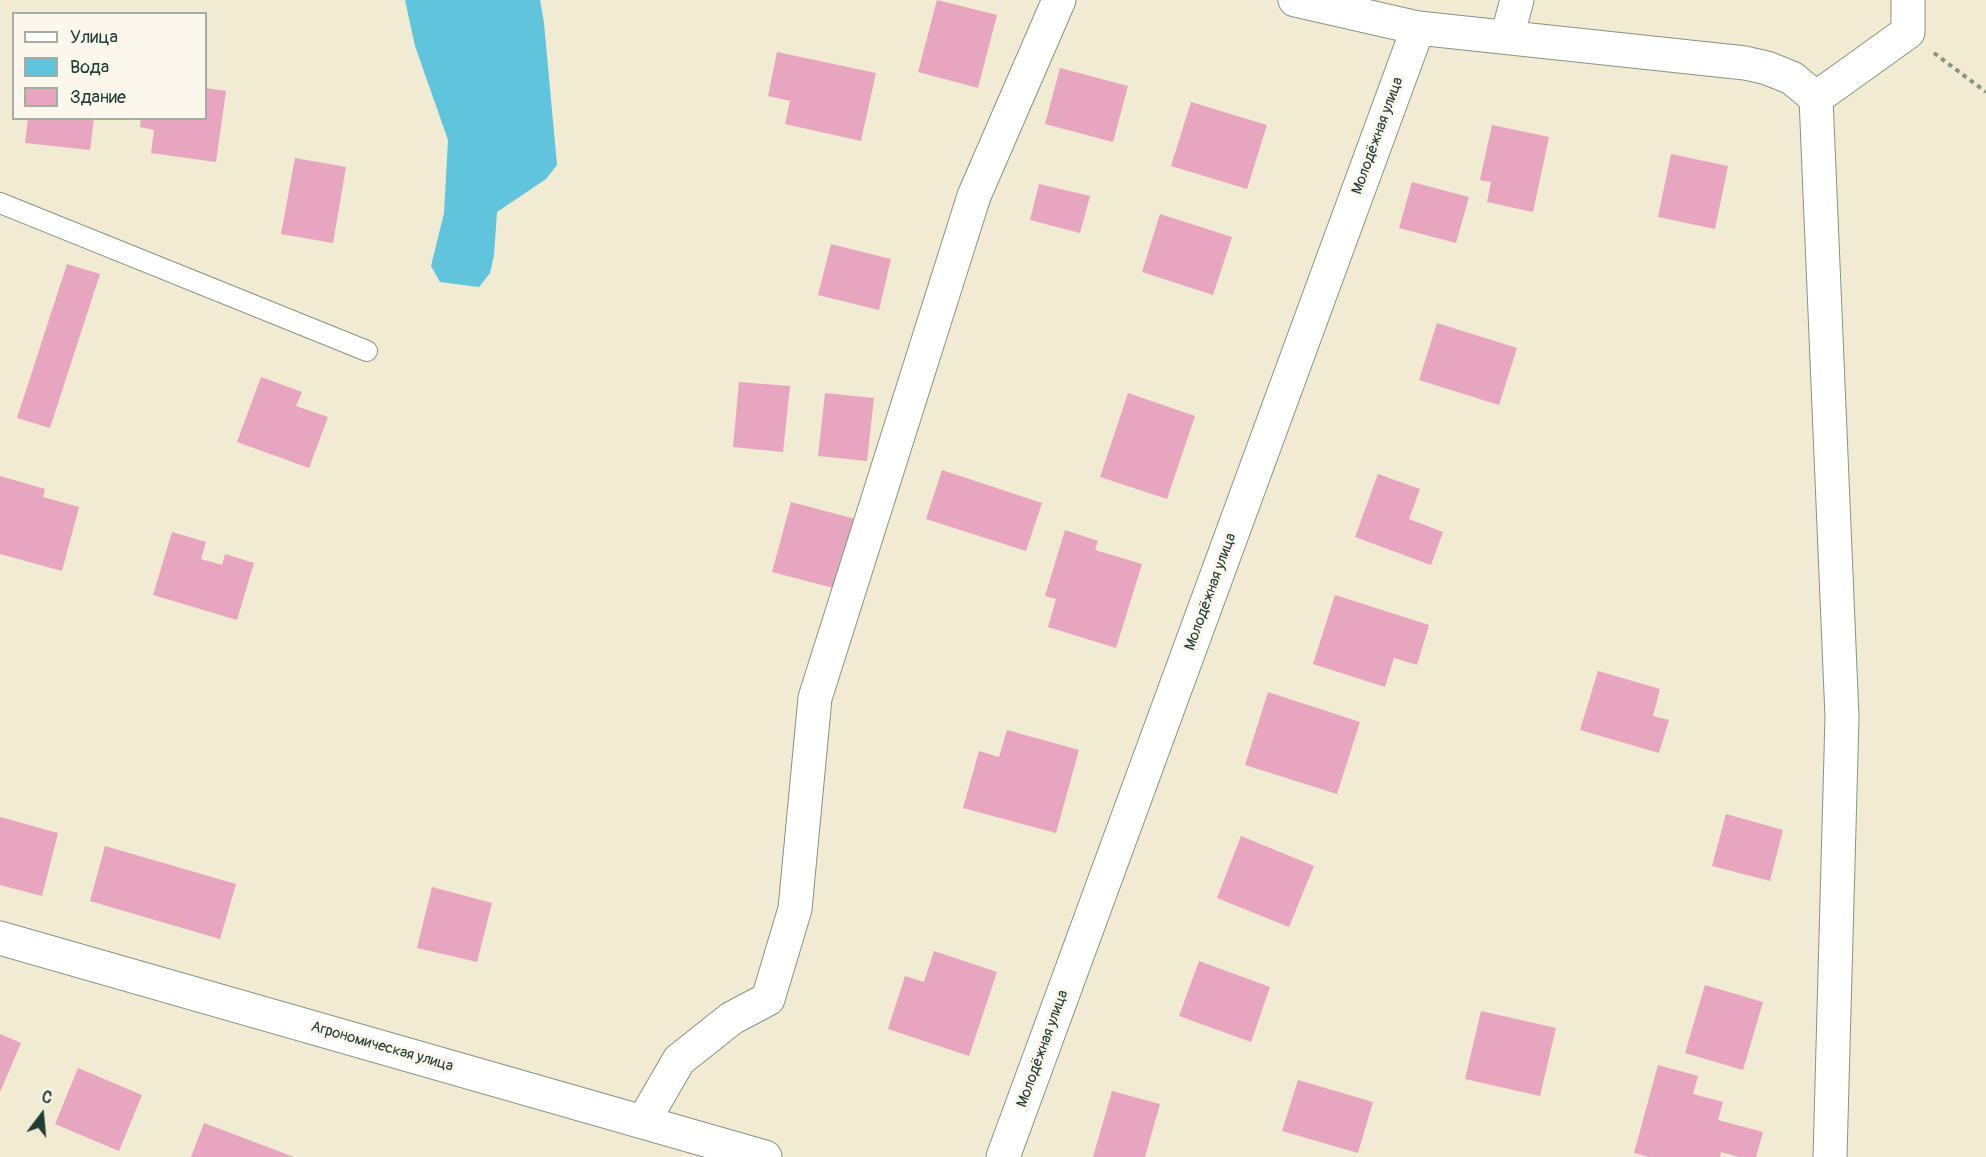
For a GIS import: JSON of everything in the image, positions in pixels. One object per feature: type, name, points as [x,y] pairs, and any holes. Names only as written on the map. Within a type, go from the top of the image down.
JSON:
[{"type":"street","points":[[643,1122],[679,1060],[732,1018],[768,999],[795,909],[815,699],[974,196],[1059,0]]},
{"type":"street","points":[[1295,0],[1418,28],[1745,63],[1767,68],[1792,78],[1816,98],[1842,717],[1830,1157]]},
{"type":"street","points":[[1507,36],[1517,0]]},
{"type":"street","points":[[1816,98],[1908,32],[1908,0]]},
{"type":"street","name":"Молодёжная улица","points":[[1003,1157],[1418,28]]},
{"type":"street","name":"Агрономическая улица","points":[[0,938],[765,1157]]},
{"type":"lane","points":[[0,203],[367,351]]},
{"type":"path","points":[[1908,32],[1986,92]]},
{"type":"water","points":[[405,0],[540,0],[557,165],[546,179],[497,212],[494,255],[490,273],[479,287],[440,282],[431,266],[444,213],[448,140],[415,46]]},
{"type":"building","points":[[937,0],[997,15],[978,88],[918,72]]},
{"type":"building","points":[[777,52],[876,73],[861,141],[785,124],[790,101],[768,96]]},
{"type":"building","points":[[1060,68],[1128,86],[1113,142],[1045,124]]},
{"type":"building","points":[[207,88],[226,91],[216,162],[151,153],[154,130],[140,127],[141,120],[207,120]]},
{"type":"building","points":[[1191,102],[1267,125],[1247,189],[1171,166]]},
{"type":"building","points":[[28,120],[94,120],[90,150],[25,143]]},
{"type":"building","points":[[1492,125],[1549,137],[1533,212],[1487,202],[1491,182],[1480,180]]},
{"type":"building","points":[[1671,154],[1728,166],[1715,229],[1658,217]]},
{"type":"building","points":[[295,158],[346,167],[333,243],[281,234]]},
{"type":"building","points":[[1412,182],[1469,197],[1456,243],[1399,228]]},
{"type":"building","points":[[1039,184],[1090,196],[1080,233],[1030,220]]},
{"type":"building","points":[[1160,214],[1232,237],[1213,295],[1142,272]]},
{"type":"building","points":[[831,244],[891,259],[879,310],[818,295]]},
{"type":"building","points":[[67,264],[100,274],[50,428],[17,418]]},
{"type":"building","points":[[1437,323],[1517,348],[1499,405],[1419,380]]},
{"type":"building","points":[[261,377],[302,392],[296,406],[328,417],[309,468],[237,442]]},
{"type":"building","points":[[739,382],[790,386],[783,452],[733,447]]},
{"type":"building","points":[[825,393],[874,398],[867,461],[818,456]]},
{"type":"building","points":[[1128,393],[1195,416],[1167,499],[1100,477]]},
{"type":"building","points":[[942,470],[1042,503],[1026,551],[926,519]]},
{"type":"building","points":[[1378,474],[1420,489],[1409,519],[1443,532],[1431,565],[1355,537]]},
{"type":"building","points":[[0,476],[45,489],[43,497],[79,507],[62,571],[0,554]]},
{"type":"building","points":[[791,502],[859,520],[841,590],[772,572]]},
{"type":"building","points":[[1065,530],[1098,541],[1095,550],[1142,564],[1116,648],[1048,627],[1056,599],[1045,596]]},
{"type":"building","points":[[172,532],[206,542],[201,559],[222,565],[225,554],[254,563],[237,620],[153,595]]},
{"type":"building","points":[[1335,595],[1429,625],[1417,665],[1394,658],[1385,687],[1313,664]]},
{"type":"building","points":[[1598,671],[1660,689],[1653,716],[1669,720],[1659,753],[1580,730]]},
{"type":"building","points":[[1268,692],[1360,722],[1337,794],[1245,765]]},
{"type":"building","points":[[1007,730],[1079,750],[1056,833],[963,808],[979,751],[999,757]]},
{"type":"building","points":[[1726,814],[1783,830],[1770,881],[1712,866]]},
{"type":"building","points":[[0,817],[58,833],[42,896],[0,885]]},
{"type":"building","points":[[1241,836],[1314,866],[1289,927],[1217,898]]},
{"type":"building","points":[[105,846],[236,884],[220,939],[90,901]]},
{"type":"building","points":[[432,887],[492,903],[477,962],[417,948]]},
{"type":"building","points":[[934,951],[997,972],[969,1056],[888,1029],[905,976],[924,982]]},
{"type":"building","points":[[1199,961],[1270,987],[1251,1042],[1179,1016]]},
{"type":"building","points":[[1705,985],[1763,1002],[1743,1070],[1685,1053]]},
{"type":"building","points":[[1481,1011],[1556,1028],[1540,1096],[1465,1079]]},
{"type":"building","points":[[0,1034],[21,1043],[0,1092]]},
{"type":"building","points":[[1658,1065],[1698,1076],[1693,1094],[1723,1102],[1718,1120],[1763,1132],[1756,1157],[1739,1157],[1721,1152],[1720,1157],[1649,1157],[1634,1153]]},
{"type":"building","points":[[78,1068],[142,1095],[119,1151],[55,1124]]},
{"type":"building","points":[[1298,1080],[1373,1102],[1358,1153],[1282,1131]]},
{"type":"building","points":[[1112,1091],[1160,1104],[1145,1157],[1093,1157]]},
{"type":"building","points":[[204,1123],[294,1157],[191,1157]]}]
